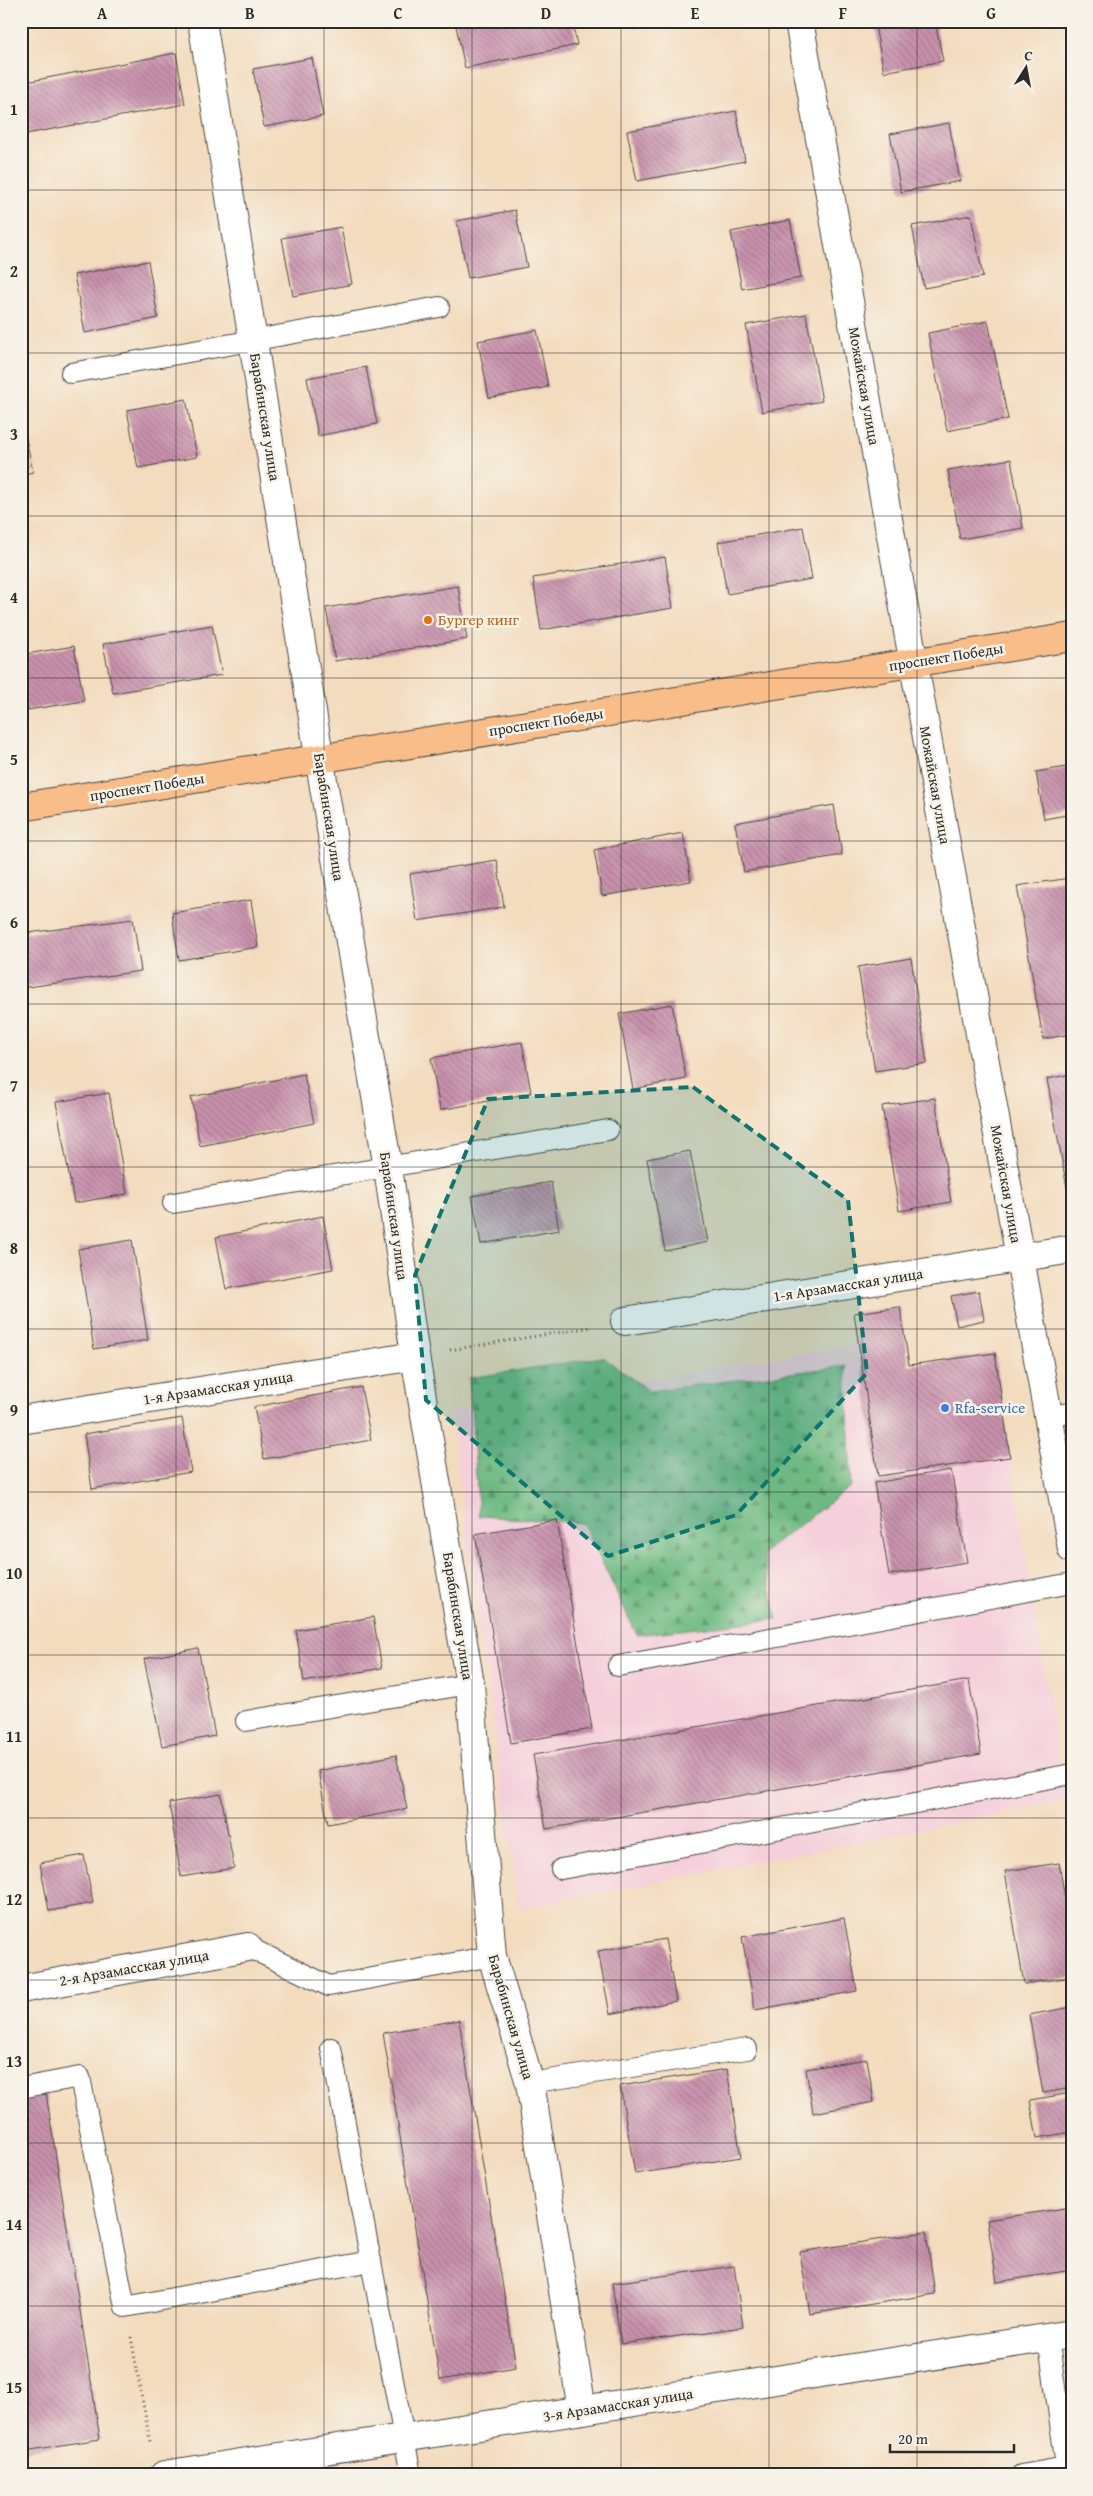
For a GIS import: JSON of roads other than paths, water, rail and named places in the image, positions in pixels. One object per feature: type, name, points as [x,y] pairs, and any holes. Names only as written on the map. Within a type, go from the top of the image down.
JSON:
[{"type":"main road","name":"проспект Победы","points":[[21,807],[1072,637]]},
{"type":"street","name":"Барабинская улица","points":[[202,21],[320,759],[388,1168],[415,1356],[470,1684],[492,1956],[530,2083],[582,2410]]},
{"type":"street","name":"Можайская улица","points":[[799,21],[1020,1257],[1060,1414],[1072,1549]]},
{"type":"street","name":"1-я Арзамасская улица","points":[[625,1321],[1072,1249]]},
{"type":"street","name":"1-я Арзамасская улица","points":[[21,1420],[415,1356]]},
{"type":"street","name":"2-я Арзамасская улица","points":[[21,1989],[248,1947]]},
{"type":"street","name":"3-я Арзамасская улица","points":[[164,2475],[1060,2335]]},
{"type":"lane","points":[[71,374],[439,307]]},
{"type":"lane","points":[[173,1203],[608,1130]]},
{"type":"lane","points":[[618,1666],[1072,1583]]},
{"type":"lane","points":[[246,1721],[470,1684]]},
{"type":"lane","points":[[561,1869],[1072,1774]]},
{"type":"lane","points":[[248,1947],[329,1986],[492,1956]]},
{"type":"lane","points":[[331,2048],[411,2475]]},
{"type":"lane","points":[[530,2083],[747,2049]]},
{"type":"lane","points":[[21,2088],[80,2077],[125,2307],[371,2261]]},
{"type":"lane","points":[[1021,2475],[1069,2466],[1060,2335]]},
{"type":"place","name":"Бургер кинг","points":[[428,620]]},
{"type":"place","name":"Rfa-service","points":[[945,1408]]}]
